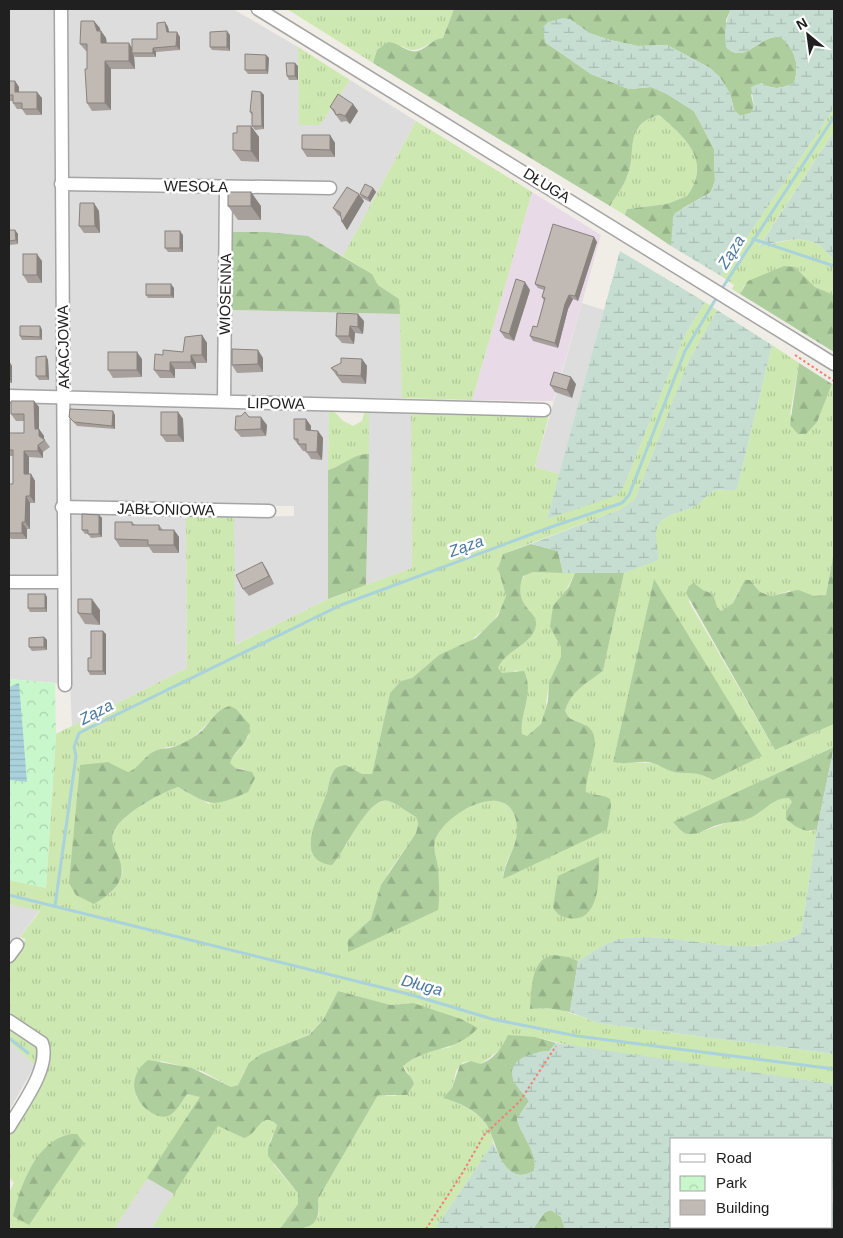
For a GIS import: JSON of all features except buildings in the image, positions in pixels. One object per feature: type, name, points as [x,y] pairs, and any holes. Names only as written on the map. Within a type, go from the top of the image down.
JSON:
[{"type":"street","name":"AKACJOWA","points":[[61,9],[64,397],[62,507],[63,582],[66,606],[64,685]]},
{"type":"street","name":"DŁUGA","points":[[258,9],[730,298],[834,364]]},
{"type":"street","name":"WESOŁA","points":[[61,184],[330,188]]},
{"type":"street","name":"WIOSENNA","points":[[224,401],[226,186]]},
{"type":"street","name":"LIPOWA","points":[[9,396],[544,410]]},
{"type":"street","name":"JABŁONIOWA","points":[[62,507],[269,511]]},
{"type":"street","points":[[9,582],[63,582]]},
{"type":"street","points":[[9,956],[17,945]]},
{"type":"street","points":[[9,1021],[42,1043],[44,1050],[43,1062],[38,1077],[9,1127]]},
{"type":"path","points":[[426,1229],[463,1172],[484,1135],[520,1101],[556,1046]]},
{"type":"shaded area","points":[[9,9],[233,9],[298,47],[298,80],[320,125],[350,80],[416,121],[343,256],[308,236],[231,310],[400,314],[402,398],[329,398],[328,599],[234,645],[234,517],[294,516],[294,506],[71,505],[107,511],[107,515],[186,517],[187,668],[72,726],[70,684],[9,679]]},
{"type":"shaded area","points":[[532,192],[601,235],[582,303],[553,401],[472,400]]},
{"type":"shaded area","points":[[582,303],[604,310],[560,474],[535,467]]},
{"type":"shaded area","points":[[369,410],[411,412],[412,568],[366,585]]},
{"type":"shaded area","points":[[9,904],[40,910],[9,951]]},
{"type":"shaded area","points":[[9,1042],[35,1065],[9,1111]]},
{"type":"shaded area","points":[[147,1178],[174,1194],[151,1229],[114,1229]]},
{"type":"green space","points":[[287,9],[454,9],[443,38],[413,50],[402,46],[377,50],[373,63]]},
{"type":"green space","points":[[454,9],[731,9],[726,20],[726,47],[733,52],[740,53],[773,37],[781,37],[793,52],[796,76],[794,83],[785,87],[773,88],[761,83],[751,95],[754,107],[751,113],[740,116],[734,110],[730,93],[710,68],[667,45],[638,46],[610,40],[589,33],[570,19],[545,42],[591,74],[629,89],[651,87],[667,94],[694,111],[714,149],[715,181],[711,192],[683,208],[671,246],[625,215],[627,209],[667,204],[687,196],[694,183],[697,172],[696,161],[692,151],[678,132],[659,115],[647,120],[635,133],[630,169],[623,186],[610,206],[373,63],[377,50],[388,42],[418,51],[443,38]]},
{"type":"green space","points":[[731,9],[834,9],[834,108],[721,276],[671,246],[673,217],[675,213],[711,192],[715,181],[714,149],[694,111],[667,94],[651,87],[629,89],[591,74],[545,42],[543,27],[548,22],[563,18],[570,19],[589,33],[610,40],[638,46],[667,45],[710,68],[720,77],[730,93],[734,110],[740,116],[751,113],[754,106],[751,87],[761,83],[777,88],[794,83],[796,64],[793,52],[781,37],[773,37],[740,53],[733,52],[726,47],[727,18]]},
{"type":"green space","points":[[298,47],[350,80],[320,125],[299,125]]},
{"type":"green space","points":[[834,108],[834,131],[759,246],[789,240],[805,240],[819,245],[834,259],[834,295],[815,287],[795,267],[744,286],[740,294],[732,289],[734,285],[721,276]]},
{"type":"green space","points":[[659,115],[678,132],[692,151],[696,161],[697,172],[694,183],[687,196],[667,204],[627,209],[625,215],[610,206],[623,186],[630,169],[635,134],[647,120]]},
{"type":"green space","points":[[416,121],[532,192],[472,400],[402,398],[399,299],[378,285],[372,274],[343,256]]},
{"type":"green space","points":[[834,131],[834,259],[819,245],[805,240],[789,240],[759,247]]},
{"type":"green space","points":[[232,232],[266,232],[308,236],[372,274],[378,285],[399,299],[400,314],[231,310]]},
{"type":"green space","points":[[620,251],[705,302],[684,337],[623,488],[615,496],[547,519]]},
{"type":"green space","points":[[784,266],[795,267],[815,287],[834,295],[834,352],[740,294],[748,281]]},
{"type":"green space","points":[[705,302],[717,310],[688,362],[635,499],[621,509],[503,554],[498,568],[506,596],[504,605],[491,624],[465,645],[439,655],[412,678],[401,681],[390,693],[372,774],[362,774],[346,765],[331,774],[326,797],[316,818],[346,846],[364,817],[377,804],[383,801],[389,801],[399,806],[416,817],[418,823],[416,833],[388,873],[371,919],[349,940],[437,865],[435,842],[448,821],[460,812],[486,801],[498,801],[508,806],[515,817],[517,835],[506,863],[503,879],[605,796],[594,796],[586,792],[585,782],[591,763],[585,725],[569,718],[565,711],[576,693],[603,671],[624,573],[658,559],[656,535],[660,523],[669,516],[697,505],[715,490],[737,489],[772,345],[799,363],[790,415],[817,422],[832,384],[834,385],[834,551],[826,595],[814,596],[789,591],[771,596],[760,592],[754,584],[739,590],[733,603],[721,611],[717,608],[713,594],[703,590],[694,583],[689,602],[775,750],[834,724],[834,747],[674,822],[703,831],[726,823],[744,820],[758,814],[771,802],[782,798],[790,798],[792,802],[786,811],[810,832],[817,829],[801,933],[780,942],[737,946],[670,938],[626,938],[607,944],[578,961],[569,957],[554,955],[530,1009],[548,1008],[598,1023],[834,1054],[834,1084],[585,1049],[535,1037],[502,1048],[481,1064],[471,1061],[463,1062],[456,1071],[452,1088],[444,1098],[460,1104],[476,1114],[488,1127],[493,1143],[435,1229],[304,1229],[318,1217],[318,1199],[378,1095],[396,1096],[409,1074],[403,1066],[414,1058],[451,1047],[413,1003],[391,1005],[338,991],[323,1020],[308,1035],[261,1054],[244,1072],[238,1085],[231,1087],[202,1071],[161,1061],[136,1097],[149,1110],[175,1111],[187,1094],[201,1097],[114,1229],[9,1229],[9,1192],[14,1183],[9,1177],[7,1149],[9,1138],[43,1076],[50,1052],[48,1042],[9,1015],[9,962],[26,939],[20,937],[40,911],[9,904],[9,880],[46,888],[56,734],[187,668],[186,517],[234,517],[235,645],[328,599],[412,568],[411,412],[549,415],[535,467],[560,474],[547,519],[623,488],[684,337]],"holes":[[[654,580],[713,780],[692,771],[674,772],[654,763],[613,762]],[[220,711],[249,736],[229,763],[235,768],[244,769],[209,804],[178,787],[161,794],[130,813],[116,828],[113,835],[113,844],[121,864],[122,876],[118,885],[109,895],[80,766],[108,762],[128,772],[155,751],[182,744],[198,733]],[[71,1134],[81,1138],[13,1216],[28,1172]]]},
{"type":"green space","points":[[717,310],[772,345],[737,489],[715,490],[692,508],[664,519],[656,531],[658,560],[624,573],[563,573],[558,551],[531,544],[621,509],[635,499],[688,362]]},
{"type":"green space","points":[[799,363],[832,384],[817,422],[806,434],[798,434],[790,425]]},
{"type":"green space","points":[[329,409],[332,409],[342,420],[353,426],[362,421],[365,410],[369,410],[369,454],[363,454],[328,470]]},
{"type":"green space","points":[[363,454],[369,454],[366,585],[328,599],[328,470]]},
{"type":"green space","points":[[531,544],[558,551],[563,573],[533,572],[523,576],[520,586],[521,595],[536,620],[536,625],[530,638],[506,656],[498,668],[502,673],[524,671],[528,687],[522,734],[527,736],[541,724],[548,701],[549,682],[561,657],[561,647],[550,627],[553,606],[569,587],[575,573],[624,573],[603,671],[576,693],[565,711],[569,718],[587,726],[595,739],[595,748],[586,792],[610,799],[611,806],[607,830],[503,879],[517,834],[515,817],[509,806],[499,801],[487,801],[474,805],[449,821],[440,831],[435,841],[434,848],[439,883],[438,910],[348,952],[348,940],[371,919],[381,885],[416,833],[418,823],[416,817],[395,804],[389,801],[381,801],[373,806],[365,815],[332,865],[320,862],[314,856],[311,847],[311,837],[331,775],[337,767],[346,765],[362,774],[372,774],[390,693],[401,681],[412,678],[439,655],[476,638],[498,616],[506,596],[498,568],[503,554]]},
{"type":"green space","points":[[834,551],[834,724],[775,750],[686,593],[689,586],[694,583],[703,590],[713,594],[717,607],[721,611],[733,603],[745,580],[750,580],[760,592],[771,596],[798,590],[814,596],[826,595]]},
{"type":"green space","points":[[527,573],[575,573],[564,594],[558,639],[561,647],[561,657],[549,682],[541,724],[527,736],[522,735],[521,729],[527,693],[527,678],[517,670],[508,674],[501,673],[498,668],[501,660],[530,638],[530,611],[523,602],[520,587]]},
{"type":"green space","points":[[654,579],[762,756],[713,780],[697,774],[674,772],[652,763],[613,762]]},
{"type":"green space","points":[[9,679],[55,683],[56,734],[46,888],[9,880]]},
{"type":"green space","points":[[230,706],[236,709],[250,725],[245,742],[230,763],[235,768],[252,772],[255,778],[248,792],[227,801],[212,803],[178,787],[151,799],[123,820],[116,827],[113,834],[113,843],[122,872],[118,884],[108,895],[94,904],[76,895],[69,883],[80,765],[108,762],[128,772],[155,751],[174,747],[195,736],[216,714]]},
{"type":"green space","points":[[834,747],[817,829],[808,831],[797,827],[786,819],[786,811],[792,802],[789,798],[774,802],[747,819],[719,824],[695,834],[688,834],[680,830],[673,822]]},
{"type":"green space","points":[[834,747],[834,1054],[598,1023],[570,1012],[578,961],[613,941],[626,938],[648,937],[737,946],[780,942],[801,933],[817,829]]},
{"type":"green space","points":[[599,857],[598,887],[592,907],[587,914],[579,918],[568,918],[559,915],[553,907],[558,876]]},
{"type":"green space","points":[[554,955],[569,957],[578,961],[570,1012],[547,1008],[530,1009],[532,984],[536,968],[546,957]]},
{"type":"green space","points":[[338,991],[391,1005],[413,1003],[461,1019],[478,1028],[460,1042],[422,1055],[403,1066],[414,1084],[407,1095],[378,1095],[318,1199],[319,1209],[317,1217],[310,1226],[297,1229],[280,1229],[298,1204],[298,1193],[268,1156],[268,1149],[277,1125],[272,1121],[263,1121],[249,1136],[244,1138],[218,1126],[174,1194],[147,1178],[200,1097],[187,1094],[170,1115],[163,1117],[155,1115],[140,1102],[135,1092],[134,1082],[138,1071],[148,1060],[192,1068],[231,1087],[238,1085],[249,1063],[261,1054],[309,1035],[323,1020]]},
{"type":"green space","points":[[9,1024],[35,1042],[40,1052],[35,1065],[9,1042]]},
{"type":"green space","points":[[508,1035],[535,1037],[556,1043],[549,1051],[539,1052],[513,1080],[529,1101],[517,1119],[532,1151],[535,1164],[534,1171],[523,1175],[514,1174],[507,1169],[486,1124],[478,1115],[455,1102],[443,1098],[452,1088],[460,1065],[471,1061],[481,1064],[486,1062],[497,1052]]},
{"type":"green space","points":[[556,1043],[834,1084],[834,1189],[833,1138],[670,1138],[670,1228],[696,1228],[695,1229],[565,1229],[561,1217],[551,1210],[545,1212],[533,1229],[435,1229],[493,1143],[503,1163],[513,1172],[526,1174],[534,1171],[535,1164],[532,1151],[517,1119],[529,1101],[514,1082],[512,1072],[514,1066],[523,1058],[549,1051]]},
{"type":"green space","points":[[265,1119],[272,1120],[277,1125],[270,1141],[274,1165],[298,1193],[298,1204],[280,1229],[151,1229],[218,1125],[244,1138],[251,1134]]},
{"type":"green space","points":[[77,1134],[84,1143],[29,1225],[13,1216],[25,1178],[39,1155],[58,1138]]},
{"type":"green space","points":[[834,1203],[834,1229],[725,1229],[833,1228]]},
{"type":"green space","points":[[551,1210],[561,1217],[565,1229],[533,1229],[545,1212]]},
{"type":"water","points":[[19,683],[27,782],[9,780],[9,687]]},
{"type":"waterway","name":"Ząza","points":[[721,290],[834,117]]},
{"type":"waterway","points":[[753,239],[834,266]]},
{"type":"waterway","name":"Ząza","points":[[55,906],[76,756],[74,747],[79,733],[341,605],[551,527],[622,503],[629,495],[685,351],[718,295]]},
{"type":"waterway","name":"Długa","points":[[9,895],[412,995],[492,1019],[577,1036],[834,1069]]},
{"type":"waterway","points":[[9,1038],[28,1053]]}]
